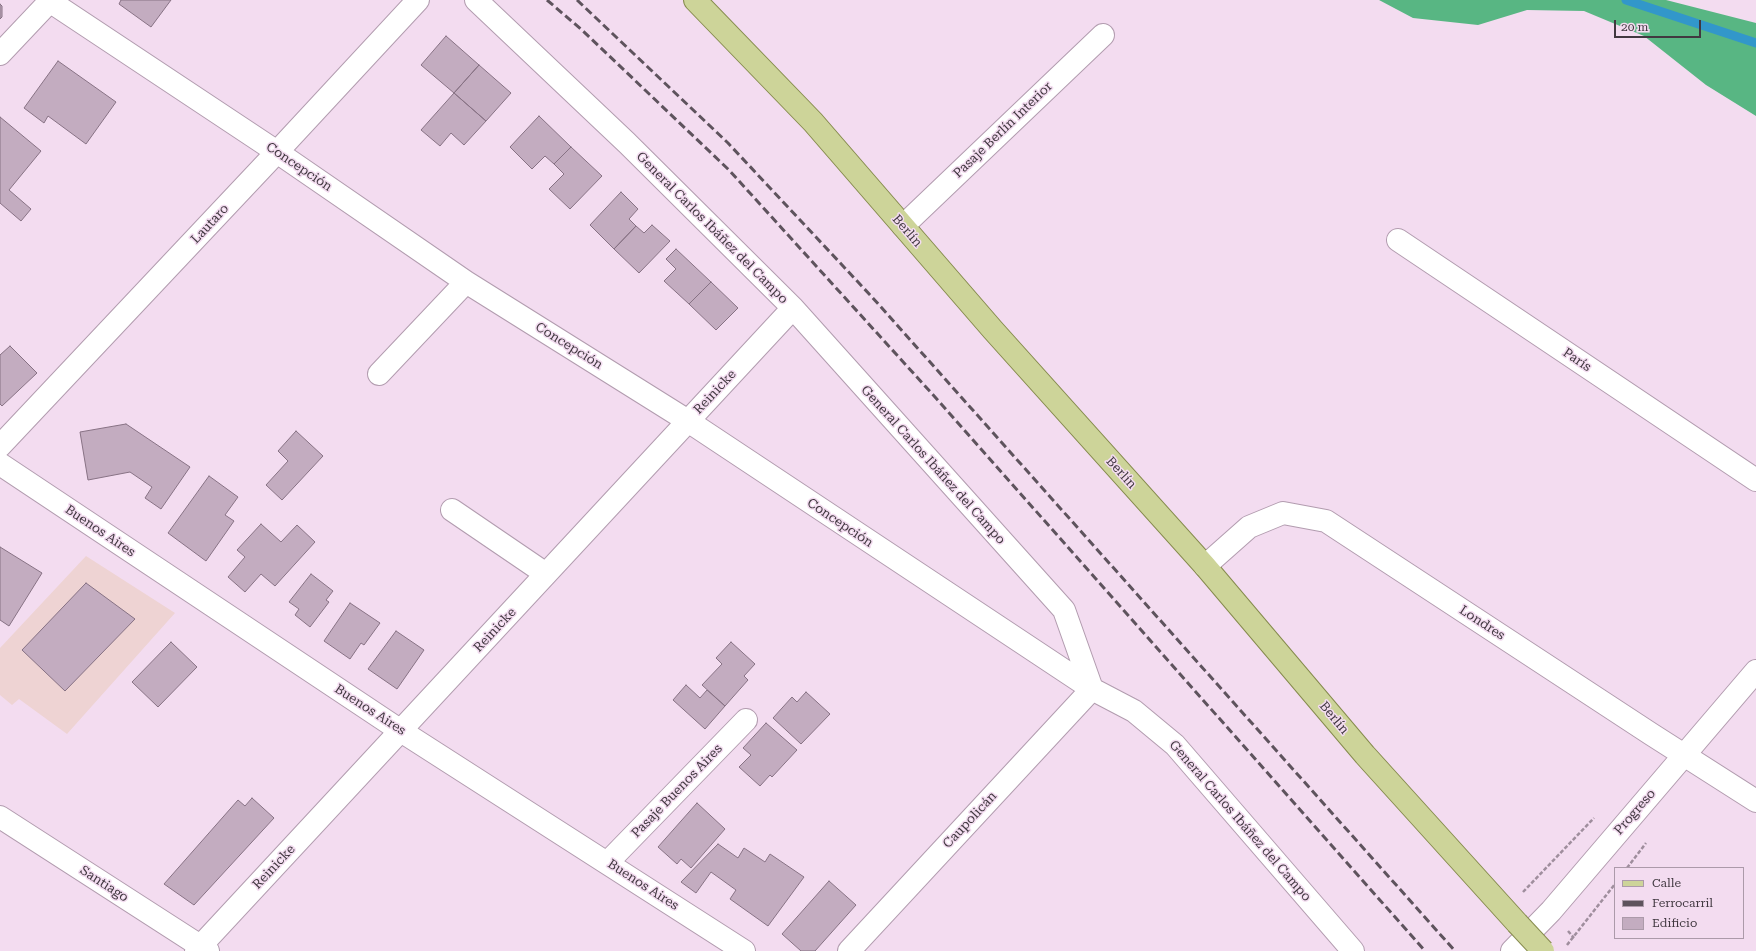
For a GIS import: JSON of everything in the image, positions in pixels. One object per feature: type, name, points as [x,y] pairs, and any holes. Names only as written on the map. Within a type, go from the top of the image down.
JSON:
[{"type":"main road","name":"Berlín","points":[[695,0],[813,122],[992,330],[1205,566],[1365,755],[1543,951]]},
{"type":"street","name":"Concepción","points":[[49,0],[277,152],[466,282],[688,422],[1092,689]]},
{"type":"street","points":[[0,54],[49,0]]},
{"type":"street","name":"Lautaro","points":[[0,446],[418,0]]},
{"type":"street","name":"General Carlos Ibáñez del Campo","points":[[476,0],[628,143],[793,308],[1064,610],[1092,689],[1134,711],[1175,744],[1353,951]]},
{"type":"street","name":"Pasaje Berlín Interior","points":[[903,226],[1103,35]]},
{"type":"street","name":"París","points":[[1398,240],[1756,480]]},
{"type":"street","points":[[379,374],[466,282]]},
{"type":"street","name":"Reinicke","points":[[202,949],[401,731],[793,308]]},
{"type":"street","name":"Buenos Aires","points":[[0,464],[401,731],[608,862],[744,951]]},
{"type":"street","points":[[452,510],[546,574]]},
{"type":"street","name":"Londres","points":[[1205,566],[1249,527],[1283,513],[1326,521],[1756,801]]},
{"type":"street","name":"Progreso","points":[[1512,951],[1550,911],[1756,671]]},
{"type":"street","name":"Caupolicán","points":[[849,951],[1092,689]]},
{"type":"street","name":"Pasaje Buenos Aires","points":[[608,862],[746,720]]},
{"type":"street","name":"Santiago","points":[[0,817],[202,949]]},
{"type":"path","points":[[1529,888],[1598,813]]},
{"type":"path","points":[[1574,938],[1614,885]]},
{"type":"shaded area","points":[[86,556],[175,613],[67,734],[19,699],[12,705],[0,695],[0,648]]},
{"type":"green space","points":[[1379,0],[1666,0],[1756,23],[1756,116],[1706,85],[1644,36],[1584,11],[1527,10],[1478,25],[1413,18]]},
{"type":"building","points":[[121,0],[171,0],[151,27],[119,4]]},
{"type":"building","points":[[0,4],[2,6],[2,17],[0,19]]},
{"type":"building","points":[[446,36],[479,65],[454,93],[421,65]]},
{"type":"building","points":[[58,61],[116,102],[86,144],[48,116],[44,123],[24,108]]},
{"type":"building","points":[[479,65],[511,93],[486,121],[454,93]]},
{"type":"building","points":[[454,93],[486,121],[464,145],[451,133],[440,146],[421,130]]},
{"type":"building","points":[[539,116],[571,147],[554,164],[545,156],[532,169],[510,147]]},
{"type":"building","points":[[0,117],[41,151],[9,190],[31,209],[21,221],[0,203]]},
{"type":"building","points":[[571,147],[602,176],[570,209],[549,189],[564,174],[554,164]]},
{"type":"building","points":[[621,192],[638,209],[629,219],[636,226],[614,249],[590,225]]},
{"type":"building","points":[[652,225],[670,241],[639,273],[614,249],[636,226],[644,233]]},
{"type":"building","points":[[676,249],[711,282],[689,304],[664,281],[676,269],[666,259]]},
{"type":"building","points":[[711,282],[738,308],[716,330],[689,304]]},
{"type":"building","points":[[10,346],[37,373],[2,406],[0,404],[0,355]]},
{"type":"building","points":[[126,424],[190,467],[161,509],[145,498],[152,487],[130,472],[88,480],[80,432]]},
{"type":"building","points":[[296,431],[323,456],[282,500],[266,485],[288,461],[278,451]]},
{"type":"building","points":[[209,476],[238,497],[225,515],[234,521],[206,561],[168,533]]},
{"type":"building","points":[[261,524],[281,542],[297,525],[315,542],[275,586],[261,574],[245,592],[228,577],[245,557],[237,550]]},
{"type":"building","points":[[0,547],[42,573],[9,626],[0,620]]},
{"type":"building","points":[[311,574],[333,591],[326,600],[329,602],[310,627],[295,615],[299,609],[289,602]]},
{"type":"building","points":[[86,583],[135,619],[65,691],[22,650]]},
{"type":"building","points":[[350,603],[380,623],[364,645],[361,643],[350,659],[324,641]]},
{"type":"building","points":[[396,631],[424,650],[397,689],[368,669]]},
{"type":"building","points":[[171,642],[197,667],[158,707],[132,682]]},
{"type":"building","points":[[731,642],[755,664],[744,676],[748,680],[725,706],[702,685],[722,664],[716,658]]},
{"type":"building","points":[[686,685],[700,698],[707,690],[725,706],[705,729],[673,700]]},
{"type":"building","points":[[806,692],[830,714],[801,744],[773,718],[792,697],[797,702]]},
{"type":"building","points":[[766,723],[797,750],[772,777],[770,775],[760,786],[739,767],[751,755],[743,748]]},
{"type":"building","points":[[252,798],[274,818],[194,905],[164,884],[238,800],[245,806]]},
{"type":"building","points":[[697,803],[725,829],[691,868],[681,859],[677,864],[658,847]]},
{"type":"building","points":[[718,844],[738,858],[744,848],[765,862],[770,854],[804,877],[768,926],[730,899],[736,890],[711,872],[696,893],[681,882]]},
{"type":"building","points":[[829,881],[856,905],[815,951],[801,951],[782,934]]},
{"type":"waterway","points":[[1626,0],[1756,43]]},
{"type":"railway","points":[[547,0],[582,30],[729,170],[935,397],[1425,951]]},
{"type":"railway","points":[[577,0],[728,143],[872,297],[1455,951]]}]
